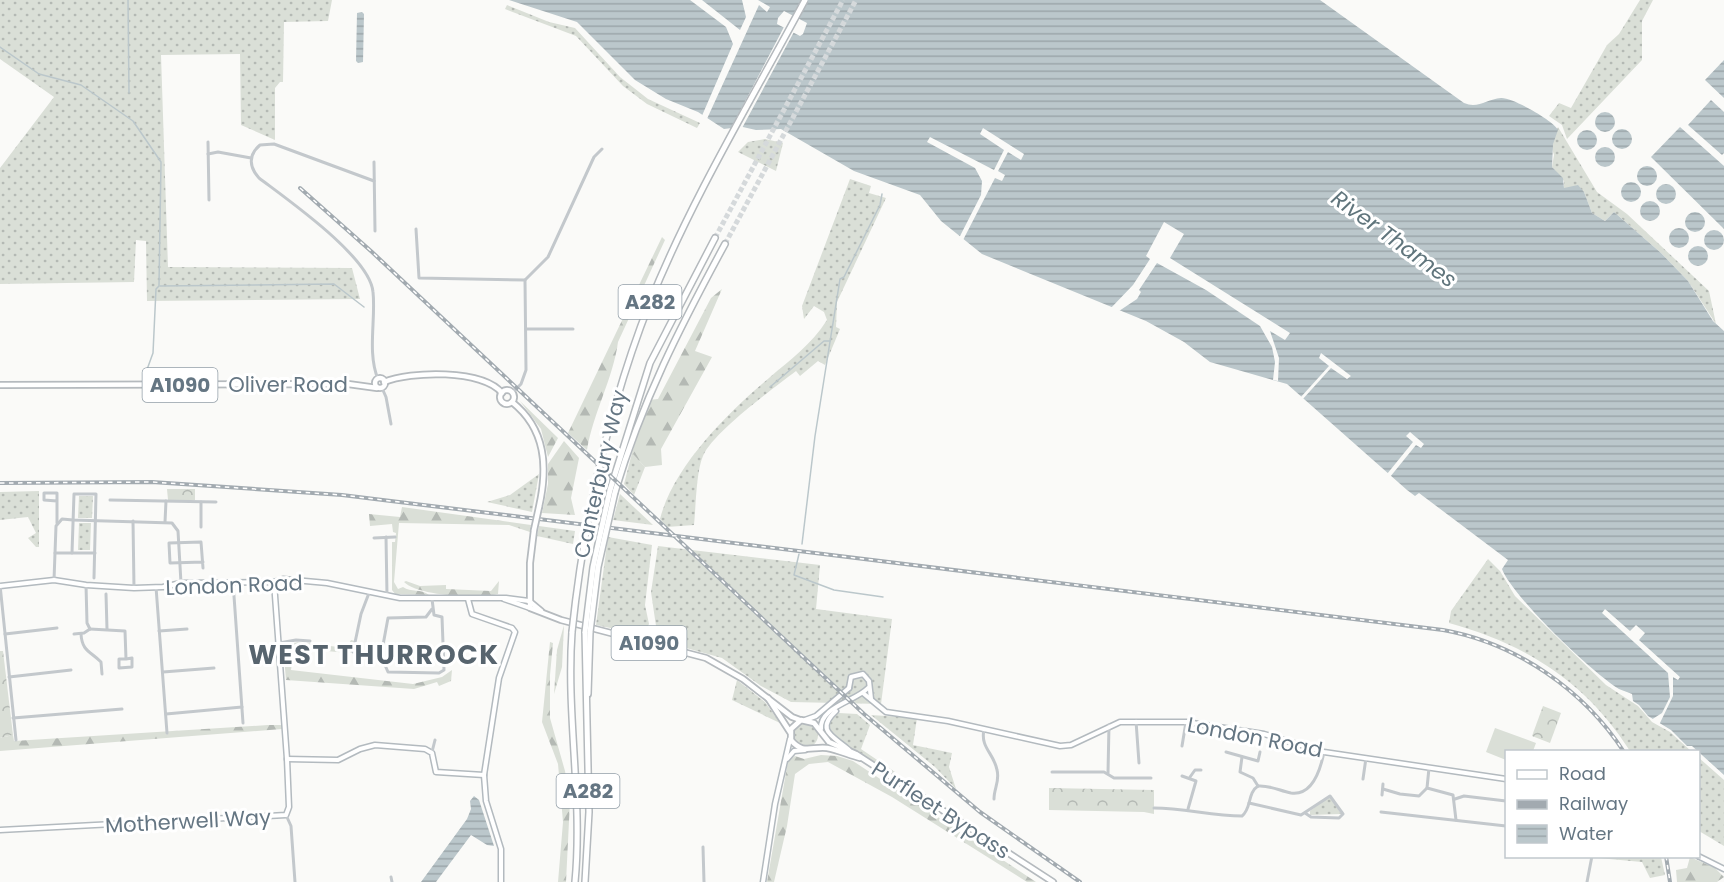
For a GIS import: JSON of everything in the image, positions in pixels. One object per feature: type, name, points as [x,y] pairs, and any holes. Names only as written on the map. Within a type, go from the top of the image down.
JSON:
[{"type":"highway","name":"Canterbury Way","points":[[575,882],[578,811],[570,683],[572,632],[592,496],[610,417],[636,339],[664,269],[698,200],[805,0]]},
{"type":"highway","name":"Canterbury Way","points":[[585,882],[588,829],[588,632],[602,549],[618,473],[650,363],[715,238]]},
{"type":"highway","name":"Canterbury Way","points":[[618,473],[660,366],[725,243]]},
{"type":"main road","points":[[384,382],[377,379],[374,384],[379,388],[384,382],[404,376],[472,376],[492,384],[502,393],[502,402],[507,404],[512,402]]},
{"type":"main road","name":"Oliver Road","points":[[360,384],[377,379]]},
{"type":"main road","name":"Oliver Road","points":[[0,386],[360,384],[379,388]]},
{"type":"main road","points":[[502,393],[506,391],[512,393],[512,402],[529,418],[542,446],[544,469],[534,530],[530,608]]},
{"type":"main road","name":"London Road","points":[[529,601],[541,611]]},
{"type":"main road","name":"London Road","points":[[530,608],[561,620],[706,658],[732,672],[794,718],[803,720]]},
{"type":"main road","name":"London Road","points":[[768,698],[790,735]]},
{"type":"main road","points":[[790,735],[794,724],[803,720]]},
{"type":"main road","name":"A1090","points":[[803,720],[814,723],[821,730]]},
{"type":"main road","points":[[814,749],[822,743],[821,730]]},
{"type":"main road","name":"Purfleet Bypass","points":[[821,730],[829,742],[850,751],[1053,882]]},
{"type":"main road","name":"A1090","points":[[790,735],[795,745],[805,750],[814,749]]},
{"type":"main road","name":"Purfleet Bypass","points":[[814,749],[829,748],[860,758]]},
{"type":"street","points":[[208,142],[208,200]]},
{"type":"street","points":[[208,154],[218,152],[251,158],[260,145],[274,144],[374,181]]},
{"type":"street","points":[[512,393],[521,384],[525,374],[525,280],[548,256],[594,157],[602,149]]},
{"type":"street","name":"Oliver Road","points":[[251,158],[253,170],[259,178],[329,235],[364,268],[373,290],[374,357],[377,379]]},
{"type":"street","points":[[374,162],[375,231]]},
{"type":"street","points":[[416,229],[419,278],[525,280]]},
{"type":"street","points":[[526,329],[573,329]]},
{"type":"street","points":[[379,388],[386,397],[391,424]]},
{"type":"street","points":[[54,580],[57,522],[57,501],[57,493],[44,493],[44,500],[57,501]]},
{"type":"street","points":[[72,553],[74,494],[96,494],[94,578]]},
{"type":"street","points":[[110,500],[216,502]]},
{"type":"street","points":[[165,522],[166,501]]},
{"type":"street","points":[[201,502],[201,527]]},
{"type":"street","points":[[57,522],[73,520],[165,522],[176,527],[181,583]]},
{"type":"street","points":[[133,521],[134,588]]},
{"type":"street","points":[[386,537],[387,596]]},
{"type":"street","points":[[374,538],[395,537]]},
{"type":"street","points":[[203,562],[170,563],[169,543],[201,542],[203,562],[203,568]]},
{"type":"street","points":[[55,553],[95,553]]},
{"type":"street","name":"London Road","points":[[0,586],[54,580],[134,588],[181,583],[274,582],[283,579],[318,582],[387,596],[529,601]]},
{"type":"street","points":[[233,582],[243,723]]},
{"type":"street","name":"Motherwell Way","points":[[0,831],[286,815],[289,807],[287,759],[274,582]]},
{"type":"street","points":[[86,585],[87,623],[90,629]]},
{"type":"street","points":[[0,586],[16,740]]},
{"type":"street","points":[[156,587],[167,733]]},
{"type":"street","points":[[353,652],[361,614],[369,593]]},
{"type":"street","points":[[106,594],[107,629]]},
{"type":"street","points":[[432,598],[434,615],[442,617],[444,670],[439,674],[388,672],[381,656],[388,618],[426,617],[432,609]]},
{"type":"street","points":[[468,599],[472,614],[512,628],[515,632],[499,678],[484,776],[486,801],[501,849],[501,882]]},
{"type":"street","name":"London Road","points":[[504,599],[530,608]]},
{"type":"street","points":[[3,631],[57,628]]},
{"type":"street","points":[[74,634],[81,634],[90,629],[124,631],[126,658]]},
{"type":"street","points":[[159,631],[187,629]]},
{"type":"street","points":[[81,634],[81,645],[101,662],[102,674]]},
{"type":"street","points":[[277,644],[296,640],[309,641]]},
{"type":"street","points":[[126,658],[132,658],[132,667],[119,668],[119,659],[126,658]]},
{"type":"street","points":[[163,672],[214,668]]},
{"type":"street","points":[[9,678],[71,670]]},
{"type":"street","points":[[803,720],[816,716],[849,688],[851,677],[860,673],[868,679],[871,699]]},
{"type":"street","points":[[849,688],[861,694]]},
{"type":"street","points":[[821,730],[824,717],[868,688]]},
{"type":"street","name":"London Road","points":[[861,694],[886,712],[1063,746],[1071,745],[1109,725],[1136,721],[1186,722],[1264,734],[1324,752],[1505,779]]},
{"type":"street","points":[[841,706],[829,717],[827,730],[831,737],[850,751]]},
{"type":"street","points":[[166,714],[242,707]]},
{"type":"street","points":[[14,718],[122,709]]},
{"type":"street","points":[[1136,721],[1139,763]]},
{"type":"street","points":[[1182,746],[1186,722]]},
{"type":"street","points":[[1108,774],[1109,725]]},
{"type":"street","points":[[984,729],[983,744],[996,764],[998,774],[994,799]]},
{"type":"street","points":[[763,882],[775,804],[790,735]]},
{"type":"street","points":[[435,740],[432,753],[436,772],[484,776]]},
{"type":"street","points":[[287,759],[338,760],[360,749],[375,746],[425,749],[432,753]]},
{"type":"street","points":[[785,762],[794,751],[805,750]]},
{"type":"street","points":[[1226,752],[1258,761],[1260,752]]},
{"type":"street","points":[[1154,808],[1188,809],[1213,816],[1242,816],[1247,811],[1252,790],[1258,786],[1292,793],[1300,792],[1320,772],[1324,752]]},
{"type":"street","points":[[1242,757],[1240,772],[1253,778],[1258,786]]},
{"type":"street","points":[[1363,779],[1366,758]]},
{"type":"street","points":[[1382,795],[1383,786],[1419,796],[1427,788],[1430,768]]},
{"type":"street","points":[[1190,777],[1195,770],[1201,770]]},
{"type":"street","points":[[1052,772],[1108,774],[1114,778],[1152,778]]},
{"type":"street","points":[[1182,776],[1190,777],[1197,785],[1188,809]]},
{"type":"street","points":[[1427,788],[1448,792],[1455,799],[1456,820]]},
{"type":"street","points":[[1249,803],[1294,815],[1305,813],[1330,796],[1343,813],[1339,818],[1311,817],[1305,813]]},
{"type":"street","points":[[1455,799],[1464,796],[1505,801]]},
{"type":"street","points":[[1381,812],[1505,826]]},
{"type":"street","points":[[286,815],[291,826],[295,882]]},
{"type":"street","points":[[703,847],[704,882]]},
{"type":"street","points":[[1700,856],[1724,869]]},
{"type":"street","points":[[1587,882],[1592,858]]},
{"type":"green space","points":[[0,0],[332,0],[328,21],[284,22],[283,82],[275,88],[275,140],[241,125],[240,54],[161,55],[168,267],[352,268],[360,299],[147,301],[146,241],[136,240],[134,282],[0,284],[0,168],[54,97],[0,59]]},
{"type":"green space","points":[[1640,0],[1653,0],[1642,21],[1642,60],[1567,139],[1562,125],[1549,116],[1559,103],[1571,108],[1607,45],[1619,34]]},
{"type":"green space","points":[[507,5],[549,22],[575,28],[620,77],[648,99],[700,123],[697,128],[647,104],[623,86],[576,36],[505,9]]},
{"type":"green space","points":[[1558,127],[1597,192],[1627,214],[1709,291],[1716,324],[1688,281],[1661,253],[1614,212],[1605,221],[1592,213],[1584,192],[1564,188],[1564,181],[1552,167],[1554,155],[1551,145]]},
{"type":"green space","points":[[765,139],[783,143],[776,171],[738,152],[748,142]]},
{"type":"green space","points":[[850,179],[871,186],[869,193],[886,198],[837,302],[836,327],[840,329],[825,365],[818,361],[800,376],[796,371],[745,411],[719,435],[709,446],[701,463],[694,525],[667,527],[660,519],[667,499],[689,460],[736,407],[793,358],[827,320],[824,312],[814,306],[804,319],[802,306]]},
{"type":"green space","points":[[662,237],[665,240],[618,342],[587,450],[568,433]]},
{"type":"green space","points":[[722,289],[695,351],[712,357],[661,449],[662,465],[645,467],[632,453],[649,400],[658,399],[711,298]]},
{"type":"green space","points":[[520,401],[558,438],[548,457],[541,429]]},
{"type":"green space","points":[[564,441],[579,458],[571,498],[575,515],[542,513],[548,484],[548,464]]},
{"type":"green space","points":[[632,453],[645,467],[634,495],[624,484]]},
{"type":"green space","points":[[539,474],[532,512],[487,502],[510,495]]},
{"type":"green space","points":[[167,489],[195,489],[195,500],[168,500]]},
{"type":"green space","points":[[39,491],[39,547],[36,547],[28,538],[36,533],[28,517],[0,520],[0,492]]},
{"type":"green space","points":[[620,494],[653,525],[613,520]]},
{"type":"green space","points":[[79,496],[93,496],[92,518],[78,518]]},
{"type":"green space","points":[[402,507],[531,525],[530,532],[509,525],[399,523],[394,582],[398,589],[403,587],[429,595],[395,594],[392,590],[392,542],[395,542],[396,533],[393,532],[392,524],[370,526],[369,514],[400,517]]},
{"type":"green space","points":[[79,523],[91,523],[90,550],[78,550]]},
{"type":"green space","points":[[539,526],[575,531],[573,544],[537,536]]},
{"type":"green space","points":[[608,537],[652,545],[645,605],[649,624],[644,635],[596,625]]},
{"type":"green space","points":[[658,546],[820,565],[816,609],[892,619],[881,704],[791,702],[761,686],[722,658],[654,639],[656,626],[651,592]]},
{"type":"green space","points":[[1488,559],[1500,571],[1515,596],[1606,685],[1638,706],[1652,722],[1670,732],[1690,750],[1629,750],[1594,705],[1574,686],[1552,669],[1504,642],[1449,623],[1451,611]]},
{"type":"green space","points":[[499,581],[498,594],[477,596],[435,593],[411,587],[404,582],[420,586],[446,585],[446,589],[491,591]]},
{"type":"green space","points":[[564,625],[562,667],[554,694],[557,650]]},
{"type":"green space","points":[[351,640],[355,641],[352,652],[348,653],[294,648],[291,670],[413,684],[442,677],[452,670],[451,681],[439,686],[437,682],[414,689],[286,680],[283,645],[299,642],[346,648]]},
{"type":"green space","points":[[550,642],[553,643],[550,718],[565,771],[570,801],[566,882],[558,882],[563,822],[558,764],[542,722]]},
{"type":"green space","points":[[0,651],[3,651],[13,735],[0,738]]},
{"type":"green space","points":[[737,680],[765,702],[780,723],[732,700]]},
{"type":"green space","points":[[1543,706],[1561,713],[1550,743],[1532,736]]},
{"type":"green space","points":[[857,714],[870,725],[861,749],[895,772],[892,775],[833,738],[829,729],[829,721],[832,715]]},
{"type":"green space","points":[[871,715],[917,718],[913,745],[952,753],[949,767],[956,789],[935,767]]},
{"type":"green space","points":[[805,722],[814,726],[818,735],[814,744],[805,748],[796,744],[792,735],[796,726]]},
{"type":"green space","points":[[282,725],[282,729],[0,751],[0,738],[13,735],[14,741]]},
{"type":"green space","points":[[1495,728],[1536,743],[1533,750],[1505,750],[1505,760],[1486,752]]},
{"type":"green space","points":[[821,755],[837,756],[853,761],[1036,882],[1027,882],[892,797],[828,762],[809,764],[795,774],[787,826],[774,882],[767,882],[788,761],[795,756],[804,759]]},
{"type":"green space","points":[[1700,759],[1724,780],[1724,846],[1700,832]]},
{"type":"green space","points":[[1049,788],[1154,790],[1154,814],[1049,810]]},
{"type":"green space","points":[[1327,798],[1331,798],[1341,814],[1310,815],[1310,811]]},
{"type":"green space","points":[[1598,858],[1661,858],[1665,875],[1650,878],[1642,862]]},
{"type":"green space","points":[[1690,858],[1692,858],[1715,868],[1724,877],[1717,882],[1677,882],[1676,870],[1687,868]]},
{"type":"water","name":"River Thames","points":[[509,0],[1320,0],[1464,103],[1474,105],[1501,98],[1523,105],[1541,116],[1558,130],[1553,144],[1552,167],[1563,178],[1564,188],[1578,185],[1584,192],[1592,213],[1605,221],[1614,212],[1661,253],[1688,281],[1713,321],[1724,331],[1724,775],[1700,753],[1700,750],[1687,746],[1671,730],[1648,716],[1633,701],[1632,694],[1619,689],[1607,680],[1554,633],[1536,615],[1509,581],[1502,569],[1508,560],[1419,493],[1415,496],[1407,490],[1287,384],[1210,362],[1184,342],[1146,321],[982,254],[941,221],[920,195],[854,171],[781,129],[756,130],[734,125],[732,128],[724,129],[698,112],[666,99],[635,80],[577,22]],"holes":[[[784,11],[807,23],[800,36],[777,24],[778,18]]]},
{"type":"water","points":[[357,13],[364,14],[363,62],[358,63],[356,61]]},
{"type":"water","points":[[1724,60],[1724,98],[1705,80]]},
{"type":"water","points":[[1711,100],[1724,112],[1724,153],[1722,155],[1688,125]]},
{"type":"water","points":[[1605,112],[1612,115],[1615,122],[1612,129],[1605,132],[1598,129],[1595,122],[1598,115]]},
{"type":"water","points":[[1680,127],[1724,166],[1724,229],[1651,157]]},
{"type":"water","points":[[1622,129],[1629,132],[1632,139],[1629,146],[1622,149],[1615,146],[1612,139],[1615,132]]},
{"type":"water","points":[[1587,130],[1594,133],[1597,140],[1594,147],[1587,150],[1580,147],[1577,140],[1580,133]]},
{"type":"water","points":[[1605,147],[1612,150],[1615,157],[1612,164],[1605,167],[1598,164],[1595,157],[1598,150]]},
{"type":"water","points":[[1647,166],[1654,169],[1657,176],[1654,183],[1647,186],[1640,183],[1637,176],[1640,169]]},
{"type":"water","points":[[1631,182],[1638,185],[1641,192],[1638,199],[1631,202],[1624,199],[1621,192],[1624,185]]},
{"type":"water","points":[[1666,184],[1673,187],[1676,194],[1673,201],[1666,204],[1659,201],[1656,194],[1659,187]]},
{"type":"water","points":[[1650,201],[1657,204],[1660,211],[1657,218],[1650,221],[1643,218],[1640,211],[1643,204]]},
{"type":"water","points":[[1695,212],[1702,215],[1705,222],[1702,229],[1695,232],[1688,229],[1685,222],[1688,215]]},
{"type":"water","points":[[1679,228],[1686,231],[1689,238],[1686,245],[1679,248],[1672,245],[1669,238],[1672,231]]},
{"type":"water","points":[[1714,230],[1721,233],[1724,240],[1721,247],[1714,250],[1707,247],[1704,240],[1707,233]]},
{"type":"water","points":[[1698,246],[1705,249],[1708,256],[1705,263],[1698,266],[1691,263],[1688,256],[1691,249]]},
{"type":"water","points":[[474,796],[479,800],[494,846],[487,845],[471,835],[436,882],[421,882],[467,819],[471,809],[470,801]]},
{"type":"pier","points":[[690,0],[702,0],[740,30],[746,17],[742,0],[758,0],[770,7],[767,12],[759,5],[706,121],[701,118],[733,44],[726,27]]},
{"type":"pier","points":[[785,25],[795,30],[741,130],[735,129],[729,132]]},
{"type":"pier","points":[[983,128],[1024,154],[1021,160],[1008,152],[998,171],[1005,175],[1002,181],[995,178],[962,242],[959,238],[981,195],[982,181],[975,168],[927,142],[930,137],[994,170],[1004,150],[980,134]]},
{"type":"pier","points":[[1164,222],[1184,234],[1170,258],[1290,333],[1285,340],[1270,331],[1279,358],[1278,381],[1273,380],[1275,362],[1272,347],[1260,326],[1206,290],[1157,263],[1139,290],[1141,292],[1137,299],[1116,313],[1109,310],[1133,285],[1150,259],[1146,256]]},
{"type":"pier","points":[[1321,353],[1351,376],[1347,379],[1331,368],[1302,400],[1300,398],[1329,366],[1319,358]]},
{"type":"pier","points":[[1410,432],[1424,444],[1421,448],[1416,445],[1390,477],[1387,474],[1413,442],[1406,436]]},
{"type":"pier","points":[[1605,609],[1630,631],[1636,625],[1645,633],[1639,640],[1680,677],[1678,680],[1673,677],[1673,696],[1659,725],[1651,720],[1662,713],[1670,697],[1668,673],[1602,613]]},
{"type":"waterway","points":[[128,0],[129,93]]},
{"type":"waterway","points":[[0,47],[39,74],[81,85],[133,121],[161,162],[159,286],[156,289],[153,353],[145,375]]},
{"type":"waterway","points":[[802,544],[815,436],[840,279],[844,277],[880,205],[882,194]]},
{"type":"waterway","points":[[160,286],[334,284],[364,307]]},
{"type":"waterway","points":[[770,387],[824,341],[830,341]]},
{"type":"waterway","points":[[799,554],[794,575],[834,590],[883,597]]},
{"type":"tunnel","points":[[715,238],[843,0]]},
{"type":"tunnel","points":[[725,244],[856,0]]},
{"type":"railway","points":[[300,188],[372,252],[864,714],[980,812],[1080,882]]},
{"type":"railway","points":[[0,483],[152,482],[342,495],[1443,630],[1470,636],[1496,646],[1546,673],[1589,709],[1608,729],[1623,750]]},
{"type":"railway","points":[[1666,858],[1670,882]]},
{"type":"district","name":"WEST THURROCK","points":[[374,654]]}]
